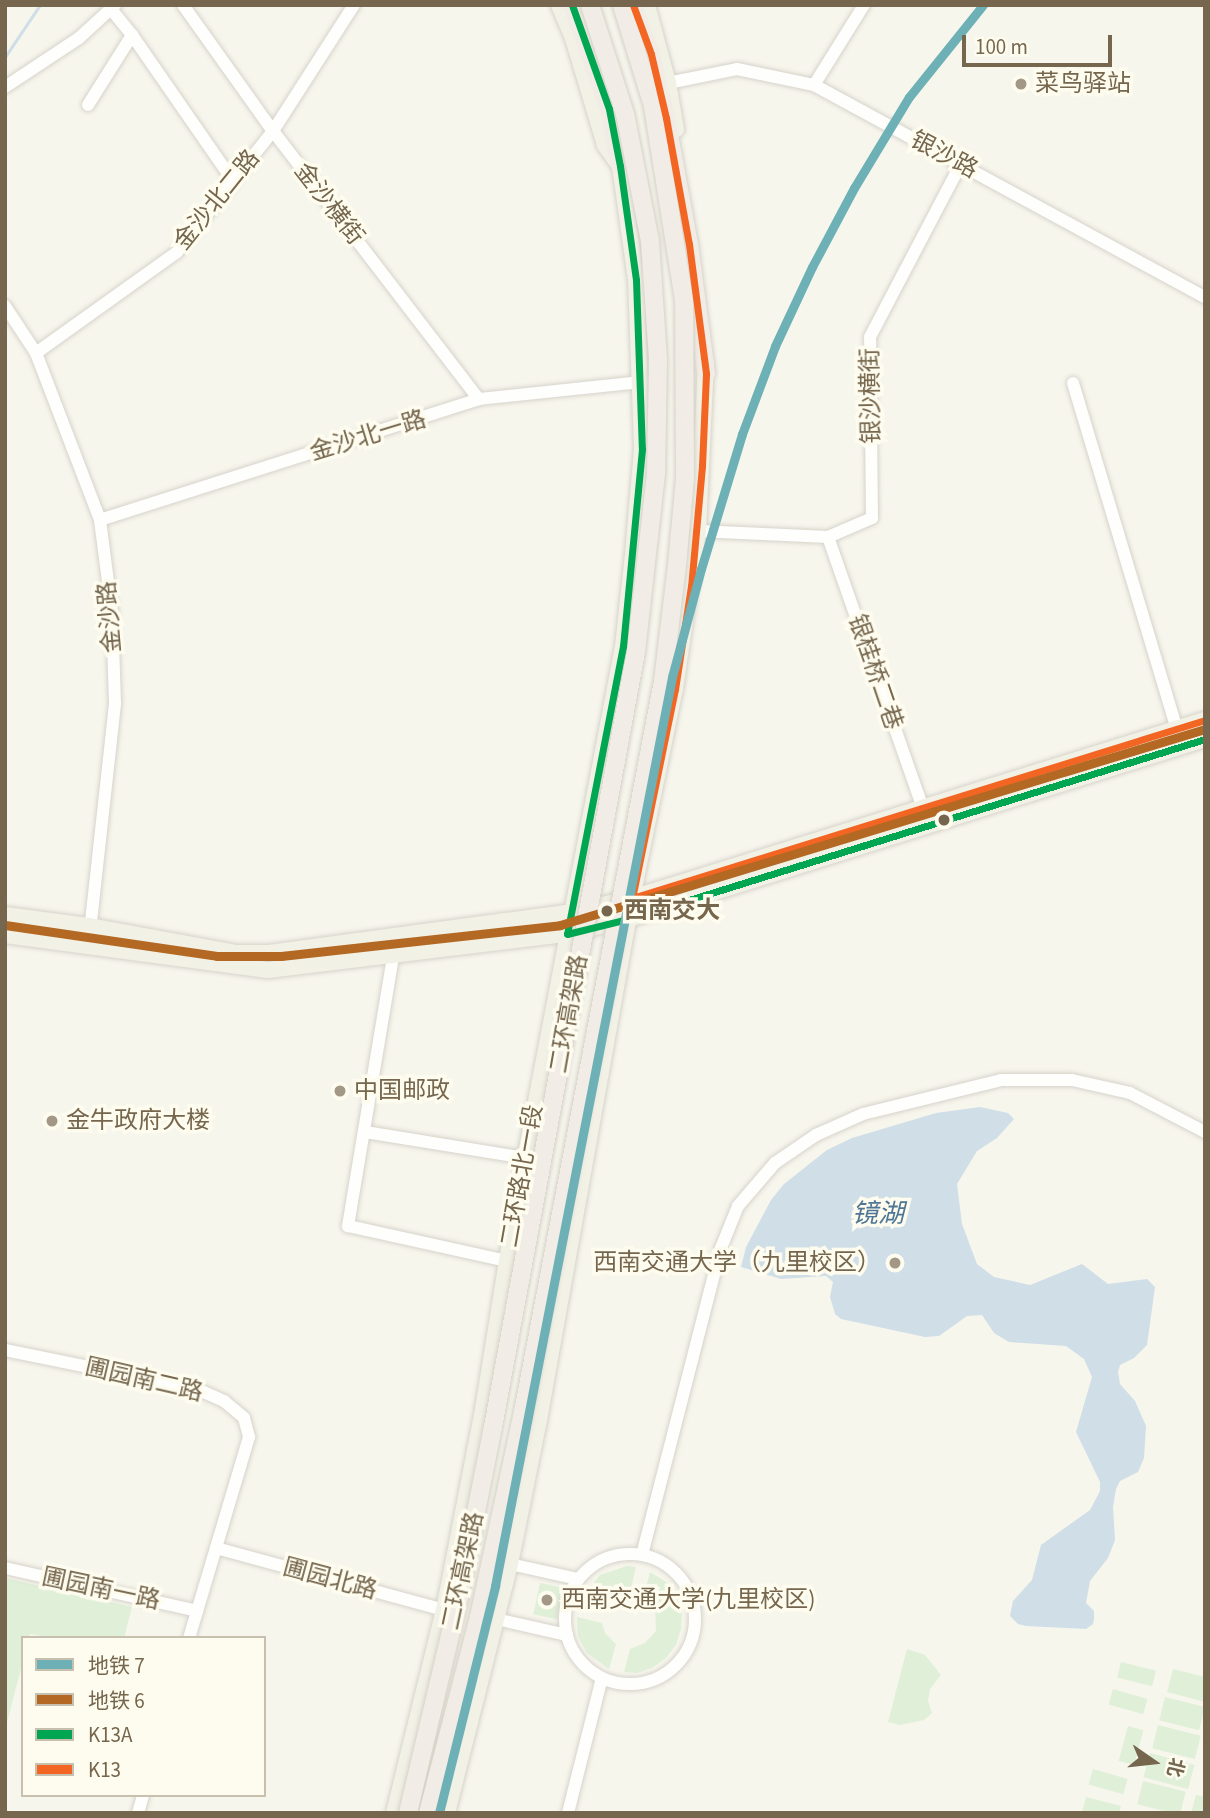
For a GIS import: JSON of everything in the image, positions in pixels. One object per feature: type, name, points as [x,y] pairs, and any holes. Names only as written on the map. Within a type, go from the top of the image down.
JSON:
[{"type":"highway","points":[[572,5],[605,96],[620,166]]},
{"type":"highway","name":"二环高架路","points":[[408,1813],[459,1597],[510,1332],[636,652],[656,475],[658,359],[650,242],[625,114],[590,5]]},
{"type":"highway","name":"二环高架路","points":[[428,1813],[479,1617],[524,1407],[663,681],[677,566],[685,478],[684,300],[653,106],[622,5]]},
{"type":"highway","points":[[633,5],[651,54],[689,244],[706,374]]},
{"type":"main road","name":"二环路北一段","points":[[394,1813],[444,1610],[525,1158],[623,646],[642,449],[642,382],[636,280],[620,166],[605,145],[573,38],[559,5]]},
{"type":"main road","points":[[447,1813],[510,1564],[539,1420],[628,919],[675,689],[698,531],[706,323],[698,247],[668,83],[647,5]]},
{"type":"main road","points":[[5,915],[90,926],[236,953],[269,953],[571,912],[632,898],[1205,720]]},
{"type":"main road","points":[[5,936],[268,970],[567,934],[628,919],[1205,739]]},
{"type":"street","name":"金沙横街","points":[[183,5],[273,131],[479,399]]},
{"type":"street","name":"金沙北二路","points":[[36,354],[177,252],[273,131],[354,5]]},
{"type":"street","points":[[814,85],[864,5]]},
{"type":"street","points":[[5,87],[79,38],[113,7],[233,181]]},
{"type":"street","points":[[88,105],[132,35]]},
{"type":"street","name":"银沙路","points":[[668,83],[737,69],[814,85],[1205,297]]},
{"type":"street","name":"银沙横街","points":[[828,537],[872,518],[870,337],[961,164]]},
{"type":"street","name":"金沙路","points":[[5,306],[36,354],[100,520],[112,613],[115,704],[88,947]]},
{"type":"street","name":"金沙北一路","points":[[100,520],[479,399],[642,382]]},
{"type":"street","points":[[1073,383],[1177,729]]},
{"type":"street","points":[[698,531],[828,537]]},
{"type":"street","name":"银桂桥二巷","points":[[828,537],[922,806]]},
{"type":"street","points":[[393,957],[348,1226],[507,1261]]},
{"type":"street","points":[[642,1555],[722,1248],[738,1206],[775,1163],[816,1135],[863,1114],[1001,1080],[1072,1080],[1130,1093],[1205,1132]]},
{"type":"street","points":[[365,1132],[525,1158]]},
{"type":"street","name":"圃园南二路","points":[[5,1350],[197,1389],[224,1401],[244,1418],[248,1437],[190,1636]]},
{"type":"street","name":"圃园北路","points":[[216,1548],[444,1610]]},
{"type":"street","points":[[631,1552],[642,1555],[653,1557],[672,1568],[687,1586],[694,1607],[694,1630],[675,1666],[658,1678],[639,1684],[618,1684],[602,1678],[583,1665],[571,1648],[567,1635],[565,1606],[578,1579],[589,1567],[608,1556],[631,1552]]},
{"type":"street","points":[[510,1564],[578,1579]]},
{"type":"street","name":"圃园南一路","points":[[5,1568],[197,1611]]},
{"type":"street","points":[[496,1619],[567,1635]]},
{"type":"street","points":[[568,1813],[602,1678]]},
{"type":"green space","points":[[627,1566],[636,1567],[630,1592],[615,1596],[607,1603],[582,1597],[600,1575]]},
{"type":"green space","points":[[650,1572],[668,1583],[677,1597],[682,1613],[681,1629],[676,1645],[666,1658],[652,1668],[637,1673],[624,1672],[630,1649],[645,1643],[656,1631],[655,1608],[644,1595]]},
{"type":"green space","points":[[5,1578],[132,1607],[125,1636],[21,1636],[21,1669],[5,1730]]},
{"type":"green space","points":[[540,1583],[563,1588],[557,1619],[533,1614]]},
{"type":"green space","points":[[577,1617],[602,1623],[605,1633],[616,1644],[609,1669],[587,1653],[578,1636]]},
{"type":"green space","points":[[907,1649],[925,1655],[941,1675],[930,1689],[928,1701],[932,1713],[924,1720],[900,1725],[888,1722]]},
{"type":"green space","points":[[1121,1662],[1156,1671],[1152,1686],[1117,1678]]},
{"type":"green space","points":[[1173,1669],[1205,1677],[1205,1702],[1167,1692]]},
{"type":"green space","points":[[1113,1689],[1148,1699],[1143,1714],[1109,1704]]},
{"type":"green space","points":[[1165,1697],[1205,1707],[1199,1730],[1159,1720]]},
{"type":"green space","points":[[1158,1725],[1201,1736],[1195,1759],[1152,1748]]},
{"type":"green space","points":[[1128,1726],[1143,1730],[1134,1765],[1119,1761]]},
{"type":"green space","points":[[1150,1753],[1194,1765],[1188,1789],[1144,1777]]},
{"type":"green space","points":[[1093,1769],[1128,1779],[1123,1794],[1089,1784]]},
{"type":"green space","points":[[1143,1781],[1186,1792],[1180,1813],[1137,1804]]},
{"type":"green space","points":[[1196,1795],[1205,1797],[1205,1813],[1191,1813]]},
{"type":"green space","points":[[1086,1797],[1121,1806],[1119,1813],[1082,1812]]},
{"type":"water","name":"镜湖","points":[[980,1107],[1008,1113],[1014,1119],[997,1138],[977,1151],[957,1184],[962,1224],[977,1264],[994,1277],[1030,1285],[1082,1264],[1108,1284],[1147,1279],[1155,1287],[1147,1345],[1134,1358],[1120,1365],[1118,1372],[1120,1384],[1135,1401],[1146,1426],[1144,1458],[1138,1472],[1120,1481],[1116,1489],[1113,1507],[1115,1540],[1108,1558],[1090,1581],[1086,1603],[1094,1611],[1094,1619],[1093,1624],[1086,1629],[1026,1626],[1018,1624],[1010,1616],[1013,1601],[1032,1580],[1041,1545],[1090,1510],[1100,1491],[1100,1482],[1076,1432],[1092,1377],[1084,1359],[1066,1346],[1009,1342],[994,1333],[982,1315],[967,1316],[939,1336],[925,1337],[841,1319],[835,1314],[830,1297],[833,1282],[826,1276],[781,1279],[741,1267],[746,1247],[771,1200],[784,1184],[827,1150],[852,1138],[936,1113]]},
{"type":"waterway","points":[[5,57],[40,5]]},
{"type":"metro line","name":"7","points":[[439,1813],[495,1586],[672,677],[701,569],[742,434],[775,346],[812,267],[854,188],[909,97],[983,5]]},
{"type":"metro line","name":"6","points":[[5,925],[217,956],[281,956],[560,925],[1205,729]]},
{"type":"transit line","name":"K13A","points":[[572,5],[609,109],[620,166],[636,280],[642,449],[623,646],[567,934],[628,919],[1205,739]]},
{"type":"transit line","name":"K13","points":[[633,5],[651,54],[666,118],[689,244],[706,374],[702,466],[691,586],[675,689],[632,898],[1205,720]]},
{"type":"place","name":"菜鸟驿站","points":[[1021,84]]},
{"type":"place","name":"西南交大","points":[[607,911]]},
{"type":"place","name":"中国邮政","points":[[340,1091]]},
{"type":"place","name":"金牛政府大楼","points":[[52,1121]]},
{"type":"place","name":"西南交通大学（九里校区）","points":[[895,1263]]},
{"type":"place","name":"西南交通大学(九里校区)","points":[[547,1600]]}]
